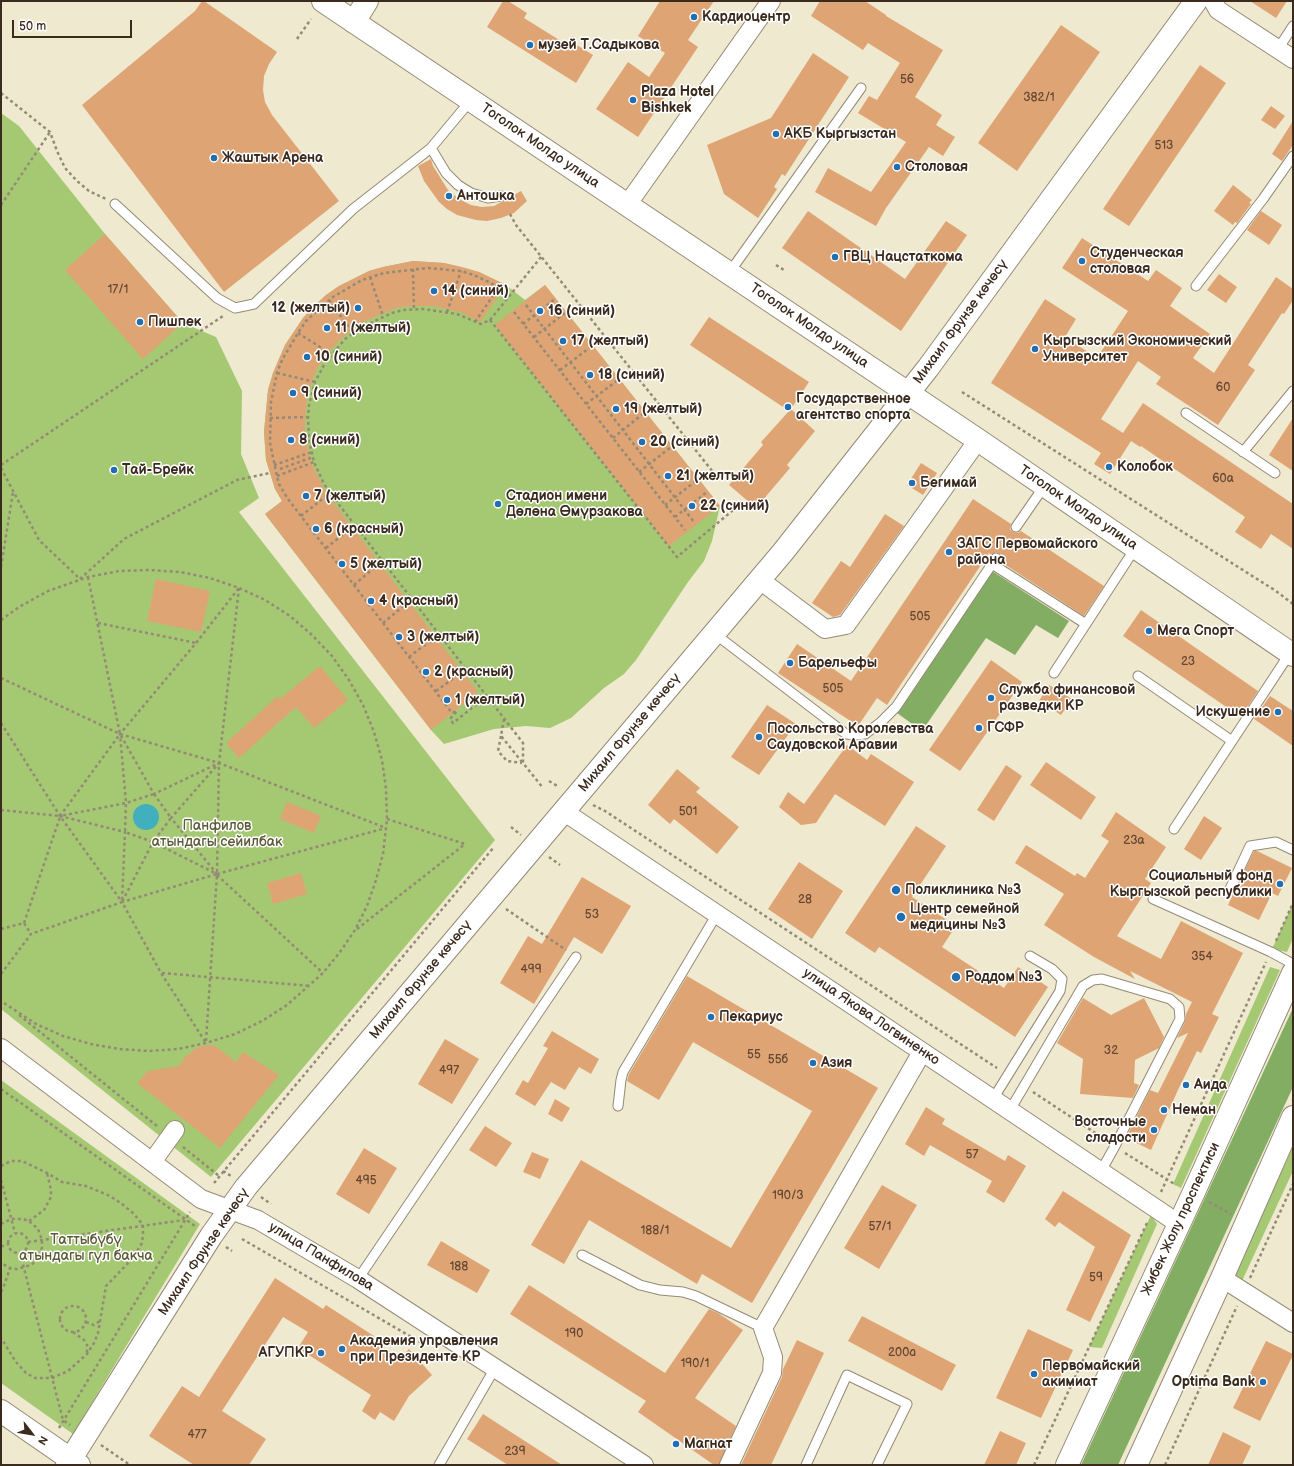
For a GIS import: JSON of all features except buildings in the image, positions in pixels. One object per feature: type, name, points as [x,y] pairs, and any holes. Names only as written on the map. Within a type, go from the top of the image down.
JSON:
[{"type":"main road","name":"Тоголок Молдо улица","points":[[323,1],[909,393],[1292,654]]},
{"type":"main road","points":[[354,22],[367,1]]},
{"type":"main road","name":"Михаил Фрунзе көчөсү","points":[[72,1463],[210,1236],[251,1181],[760,580],[909,393],[1196,1]]},
{"type":"main road","name":"Жибек Жолу проспектиси","points":[[1067,1465],[1293,973]]},
{"type":"main road","points":[[1136,1465],[1222,1278],[1293,1117]]},
{"type":"main road","points":[[1,1411],[72,1463]]},
{"type":"street","points":[[1213,1],[1218,10],[1293,59]]},
{"type":"street","points":[[627,205],[766,3]]},
{"type":"street","points":[[760,580],[825,629],[846,625],[978,440]]},
{"type":"street","name":"улица Якова Логвиненко","points":[[563,812],[1179,1224]]},
{"type":"street","name":"улица Панфилова","points":[[1,1048],[201,1199],[258,1220],[358,1279],[644,1465]]},
{"type":"street","points":[[729,1465],[772,1373],[773,1357],[763,1328],[922,1052]]},
{"type":"street","points":[[152,1162],[173,1134]]},
{"type":"street","points":[[1222,1278],[1293,1323]]},
{"type":"lane","points":[[1278,49],[1293,26]]},
{"type":"lane","points":[[730,273],[861,88]]},
{"type":"lane","points":[[115,204],[217,298],[235,308],[254,304],[353,209],[431,148],[471,100]]},
{"type":"lane","points":[[431,148],[446,173],[458,185],[471,193],[488,198],[501,196]]},
{"type":"lane","points":[[1196,286],[1263,199],[1293,156]]},
{"type":"lane","points":[[1243,452],[1293,391]]},
{"type":"lane","points":[[1186,413],[1275,473]]},
{"type":"lane","points":[[1016,528],[1045,485]]},
{"type":"lane","points":[[1054,673],[1136,547]]},
{"type":"lane","points":[[715,634],[846,734],[856,735],[865,734],[880,723],[896,707],[994,561],[1086,624]]},
{"type":"lane","points":[[1174,829],[1232,740],[1292,654]]},
{"type":"lane","points":[[1138,676],[1232,740]]},
{"type":"lane","points":[[1229,891],[1250,846],[1276,842],[1293,850]]},
{"type":"lane","points":[[1153,899],[1271,952],[1293,964]]},
{"type":"lane","points":[[618,1106],[623,1072],[717,914]]},
{"type":"lane","points":[[993,1099],[1060,991],[1062,979],[1052,969],[1030,956]]},
{"type":"lane","points":[[358,1279],[576,957]]},
{"type":"lane","points":[[1010,1110],[1083,986],[1092,980],[1102,979],[1170,999],[1179,1007],[1180,1019],[1101,1171]]},
{"type":"lane","points":[[582,1255],[640,1285],[660,1290],[684,1292],[696,1296],[763,1328]]},
{"type":"lane","points":[[439,1465],[495,1368]]},
{"type":"lane","points":[[806,1465],[848,1375],[907,1404],[877,1465]]},
{"type":"path","points":[[297,39],[311,19]]},
{"type":"path","points":[[1,93],[50,132],[65,168],[89,191],[115,204]]},
{"type":"path","points":[[1,205],[50,132]]},
{"type":"path","points":[[510,214],[516,225],[712,472]]},
{"type":"path","points":[[523,763],[523,743],[324,484],[314,462],[309,440],[308,417],[309,405],[315,382],[331,354],[353,333],[383,316],[403,310],[447,312],[481,324],[490,320],[542,257]]},
{"type":"path","points":[[776,265],[784,270]]},
{"type":"path","points":[[475,322],[499,287],[481,278],[461,271],[428,268],[384,273],[362,280],[329,300],[317,310],[298,333],[282,360],[277,373],[274,389],[270,418],[270,443],[279,484],[288,499],[452,713],[458,711],[450,719],[453,722],[487,696]]},
{"type":"path","points":[[413,269],[414,310]]},
{"type":"path","points":[[447,312],[461,271]]},
{"type":"path","points":[[370,277],[383,316]]},
{"type":"path","points":[[523,324],[555,299]]},
{"type":"path","points":[[329,300],[353,333]]},
{"type":"path","points":[[526,305],[694,522]]},
{"type":"path","points":[[80,579],[39,540],[13,492],[1,466],[235,308]]},
{"type":"path","points":[[514,312],[685,530]]},
{"type":"path","points":[[534,337],[566,312]]},
{"type":"path","points":[[490,320],[677,557],[738,506]]},
{"type":"path","points":[[298,333],[331,354]]},
{"type":"path","points":[[560,370],[592,346]]},
{"type":"path","points":[[277,373],[315,382]]},
{"type":"path","points":[[586,404],[618,380]]},
{"type":"path","points":[[962,392],[1293,604]]},
{"type":"path","points":[[613,438],[644,413]]},
{"type":"path","points":[[270,418],[308,417]]},
{"type":"path","points":[[639,472],[671,447]]},
{"type":"path","points":[[274,465],[312,452]]},
{"type":"path","points":[[280,469],[313,457]]},
{"type":"path","points":[[277,476],[314,462]]},
{"type":"path","points":[[80,579],[124,539],[237,480],[270,473]]},
{"type":"path","points":[[666,505],[697,480]]},
{"type":"path","points":[[1,567],[13,492]]},
{"type":"path","points":[[675,517],[707,492]]},
{"type":"path","points":[[301,516],[330,493]]},
{"type":"path","points":[[326,548],[355,525]]},
{"type":"path","points":[[354,585],[382,561]]},
{"type":"path","points":[[1,620],[19,607],[48,591],[80,579],[119,571],[149,570],[180,572],[210,578],[239,588],[265,600],[312,635],[332,656],[349,680],[363,705],[374,732],[380,753],[386,789],[387,819],[383,854],[376,880],[367,906],[355,930],[340,952],[310,986],[287,1005],[262,1021],[235,1034],[206,1043],[149,1051],[105,1047],[63,1036],[36,1024],[11,1009]]},
{"type":"path","points":[[88,577],[120,734],[126,803],[122,902]]},
{"type":"path","points":[[24,923],[60,816],[120,734],[196,643],[239,588]]},
{"type":"path","points":[[206,1043],[217,874],[219,763],[239,588]]},
{"type":"path","points":[[383,623],[412,599]]},
{"type":"path","points":[[98,623],[196,643]]},
{"type":"path","points":[[409,657],[439,634]]},
{"type":"path","points":[[436,691],[466,669]]},
{"type":"path","points":[[1,678],[120,734],[219,763],[386,828]]},
{"type":"path","points":[[504,719],[498,751],[507,761],[523,763]]},
{"type":"path","points":[[1,722],[60,816],[122,902],[162,973],[206,1043]]},
{"type":"path","points":[[120,734],[154,794],[171,818],[217,874],[323,973]]},
{"type":"path","points":[[501,736],[543,788]]},
{"type":"path","points":[[60,816],[126,803],[154,794],[219,763]]},
{"type":"path","points":[[122,902],[153,842],[171,818],[219,763]]},
{"type":"path","points":[[549,782],[565,790]]},
{"type":"path","points":[[592,804],[605,811],[1008,1075]]},
{"type":"path","points":[[1,810],[60,816],[125,832],[153,842],[217,874]]},
{"type":"path","points":[[355,930],[465,844],[387,819]]},
{"type":"path","points":[[511,826],[522,836]]},
{"type":"path","points":[[1,974],[31,934],[122,902],[217,874],[386,828]]},
{"type":"path","points":[[214,1183],[494,847]]},
{"type":"path","points":[[545,854],[560,865]]},
{"type":"path","points":[[490,898],[576,957]]},
{"type":"path","points":[[1159,1196],[1293,903]]},
{"type":"path","points":[[1,929],[24,923]]},
{"type":"path","points":[[24,923],[31,934]]},
{"type":"path","points":[[162,973],[310,986]]},
{"type":"path","points":[[1,1001],[173,1134],[219,1176]]},
{"type":"path","points":[[1024,1086],[1166,1180],[1181,1188]]},
{"type":"path","points":[[1,1089],[196,1227]]},
{"type":"path","points":[[1,1166],[11,1160],[22,1161],[62,1182],[86,1186],[110,1196],[122,1204],[134,1214],[143,1225],[142,1243],[138,1250],[132,1259],[106,1286],[98,1334],[94,1343],[87,1354],[68,1371],[52,1378],[35,1378],[26,1373],[16,1362],[1,1338]]},
{"type":"path","points":[[223,1171],[234,1179]]},
{"type":"path","points":[[29,1221],[44,1210],[51,1197],[47,1173]]},
{"type":"path","points":[[1,1180],[15,1233]]},
{"type":"path","points":[[1165,1465],[1293,1184]]},
{"type":"path","points":[[255,1193],[271,1204]]},
{"type":"path","points":[[1204,1200],[1234,1215]]},
{"type":"path","points":[[56,1432],[192,1210]]},
{"type":"path","points":[[1,1224],[11,1219],[23,1218],[38,1229],[42,1240],[42,1247],[36,1260],[31,1265],[24,1268],[10,1268],[1,1262]]},
{"type":"path","points":[[28,1242],[185,1220]]},
{"type":"path","points":[[1034,1465],[1148,1222]]},
{"type":"path","points":[[15,1233],[25,1236],[28,1242],[26,1249],[20,1253],[12,1252],[7,1246],[8,1239],[15,1233]]},
{"type":"path","points":[[242,1239],[425,1344]]},
{"type":"path","points":[[224,1245],[232,1251]]},
{"type":"path","points":[[1,1246],[7,1246]]},
{"type":"path","points":[[20,1253],[63,1420]]},
{"type":"path","points":[[1,1292],[10,1268]]},
{"type":"path","points":[[72,1332],[78,1331],[86,1322],[86,1316],[83,1311],[79,1307],[73,1306],[62,1310],[60,1322],[62,1327],[84,1340],[87,1345],[87,1354]]},
{"type":"path","points":[[86,1322],[94,1325],[100,1321]]},
{"type":"path","points":[[99,1443],[130,1465]]},
{"type":"green space","name":"Панфилов атындагы сейилбак","points":[[1,113],[19,126],[105,234],[183,323],[216,337],[242,391],[241,454],[259,498],[239,512],[495,840],[211,1177],[1,1009]]},
{"type":"green space","name":"Стадион имени Дөлөна Өмүрзакова","points":[[413,261],[444,263],[479,272],[506,285],[525,300],[545,285],[720,506],[712,541],[704,561],[688,582],[636,660],[624,674],[604,688],[571,718],[550,728],[526,726],[494,729],[444,744],[431,730],[265,514],[282,501],[275,489],[266,460],[264,432],[268,390],[273,373],[285,345],[303,318],[326,295],[339,286],[369,271]]},
{"type":"green space","points":[[992,571],[1069,621],[1058,638],[1036,625],[1015,655],[986,638],[922,731],[897,713]]},
{"type":"green space","points":[[1293,903],[1293,938],[1287,952],[1272,949]]},
{"type":"green space","points":[[1270,967],[1280,970],[1181,1188],[1173,1184]]},
{"type":"green space","points":[[1293,1008],[1293,1087],[1118,1465],[1081,1465]]},
{"type":"green space","name":"Таттыбүбү атындагы гүл бакча","points":[[1,1080],[200,1224],[73,1434],[1,1383]]},
{"type":"green space","points":[[1293,1147],[1293,1171],[1242,1281],[1234,1275]]},
{"type":"green space","points":[[1151,1215],[1157,1224],[1102,1348],[1089,1347]]},
{"type":"water","points":[[146,804],[156,807],[159,817],[156,827],[146,830],[136,827],[133,817],[136,807]]},
{"type":"place","name":"Кардиоцентр","points":[[694,17]]},
{"type":"place","name":"музей Т.Садыкова","points":[[530,45]]},
{"type":"place","name":"Plaza Hotel Bishkek","points":[[633,100]]},
{"type":"place","name":"АКБ Кыргызстан","points":[[776,134]]},
{"type":"place","name":"Жаштык Арена","points":[[214,158]]},
{"type":"place","name":"Столовая","points":[[897,167]]},
{"type":"place","name":"Антошка","points":[[449,196]]},
{"type":"place","name":"ГВЦ Нацстаткома","points":[[835,257]]},
{"type":"place","name":"Студенческая столовая","points":[[1082,261]]},
{"type":"place","name":"14 (синий)","points":[[434,291]]},
{"type":"place","name":"12 (желтый)","points":[[358,308]]},
{"type":"place","name":"16 (синий)","points":[[540,311]]},
{"type":"place","name":"Пишпек","points":[[140,322]]},
{"type":"place","name":"11 (желтый)","points":[[327,328]]},
{"type":"place","name":"17 (желтый)","points":[[563,341]]},
{"type":"place","name":"Кыргызский Экономический Университет","points":[[1035,349]]},
{"type":"place","name":"10 (синий)","points":[[307,357]]},
{"type":"place","name":"18 (синий)","points":[[590,375]]},
{"type":"place","name":"9 (синий)","points":[[293,393]]},
{"type":"place","name":"Государственное агентство спорта","points":[[788,407]]},
{"type":"place","name":"19 (желтый)","points":[[616,409]]},
{"type":"place","name":"8 (синий)","points":[[291,440]]},
{"type":"place","name":"20 (синий)","points":[[642,442]]},
{"type":"place","name":"Колобок","points":[[1109,467]]},
{"type":"place","name":"Тай-Брейк","points":[[114,470]]},
{"type":"place","name":"21 (желтый)","points":[[668,476]]},
{"type":"place","name":"Бегимай","points":[[912,483]]},
{"type":"place","name":"7 (желтый)","points":[[306,496]]},
{"type":"place","name":"Стадион имени Дөлөна Өмүрзакова","points":[[498,504]]},
{"type":"place","name":"22 (синий)","points":[[692,506]]},
{"type":"place","name":"6 (красный)","points":[[316,529]]},
{"type":"place","name":"ЗАГС Первомайского района","points":[[949,552]]},
{"type":"place","name":"5 (желтый)","points":[[342,564]]},
{"type":"place","name":"4 (красный)","points":[[371,601]]},
{"type":"place","name":"Мега Спорт","points":[[1149,631]]},
{"type":"place","name":"3 (желтый)","points":[[399,637]]},
{"type":"place","name":"Барельефы","points":[[790,663]]},
{"type":"place","name":"2 (красный)","points":[[426,672]]},
{"type":"place","name":"Служба финансовой разведки КР","points":[[991,698]]},
{"type":"place","name":"1 (желтый)","points":[[447,700]]},
{"type":"place","name":"Искушение","points":[[1278,712]]},
{"type":"place","name":"ГСФР","points":[[979,728]]},
{"type":"place","name":"Посольство Королевства Саудовской Аравии","points":[[759,737]]},
{"type":"place","name":"Социальный фонд Кыргызской республики","points":[[1280,884]]},
{"type":"place","name":"Поликлиника №3","points":[[896,890]]},
{"type":"place","name":"Центр семейной медицины №3","points":[[901,917]]},
{"type":"place","name":"Роддом №3","points":[[956,977]]},
{"type":"place","name":"Пекариус","points":[[711,1017]]},
{"type":"place","name":"Азия","points":[[813,1063]]},
{"type":"place","name":"Аида","points":[[1186,1085]]},
{"type":"place","name":"Неман","points":[[1164,1110]]},
{"type":"place","name":"Восточные сладости","points":[[1154,1130]]},
{"type":"place","name":"Академия управления при Президенте КР","points":[[342,1349]]},
{"type":"place","name":"АГУПКР","points":[[321,1353]]},
{"type":"place","name":"Первомайский акимиат","points":[[1034,1374]]},
{"type":"place","name":"Optima Bank","points":[[1263,1382]]},
{"type":"place","name":"Магнат","points":[[676,1444]]}]
